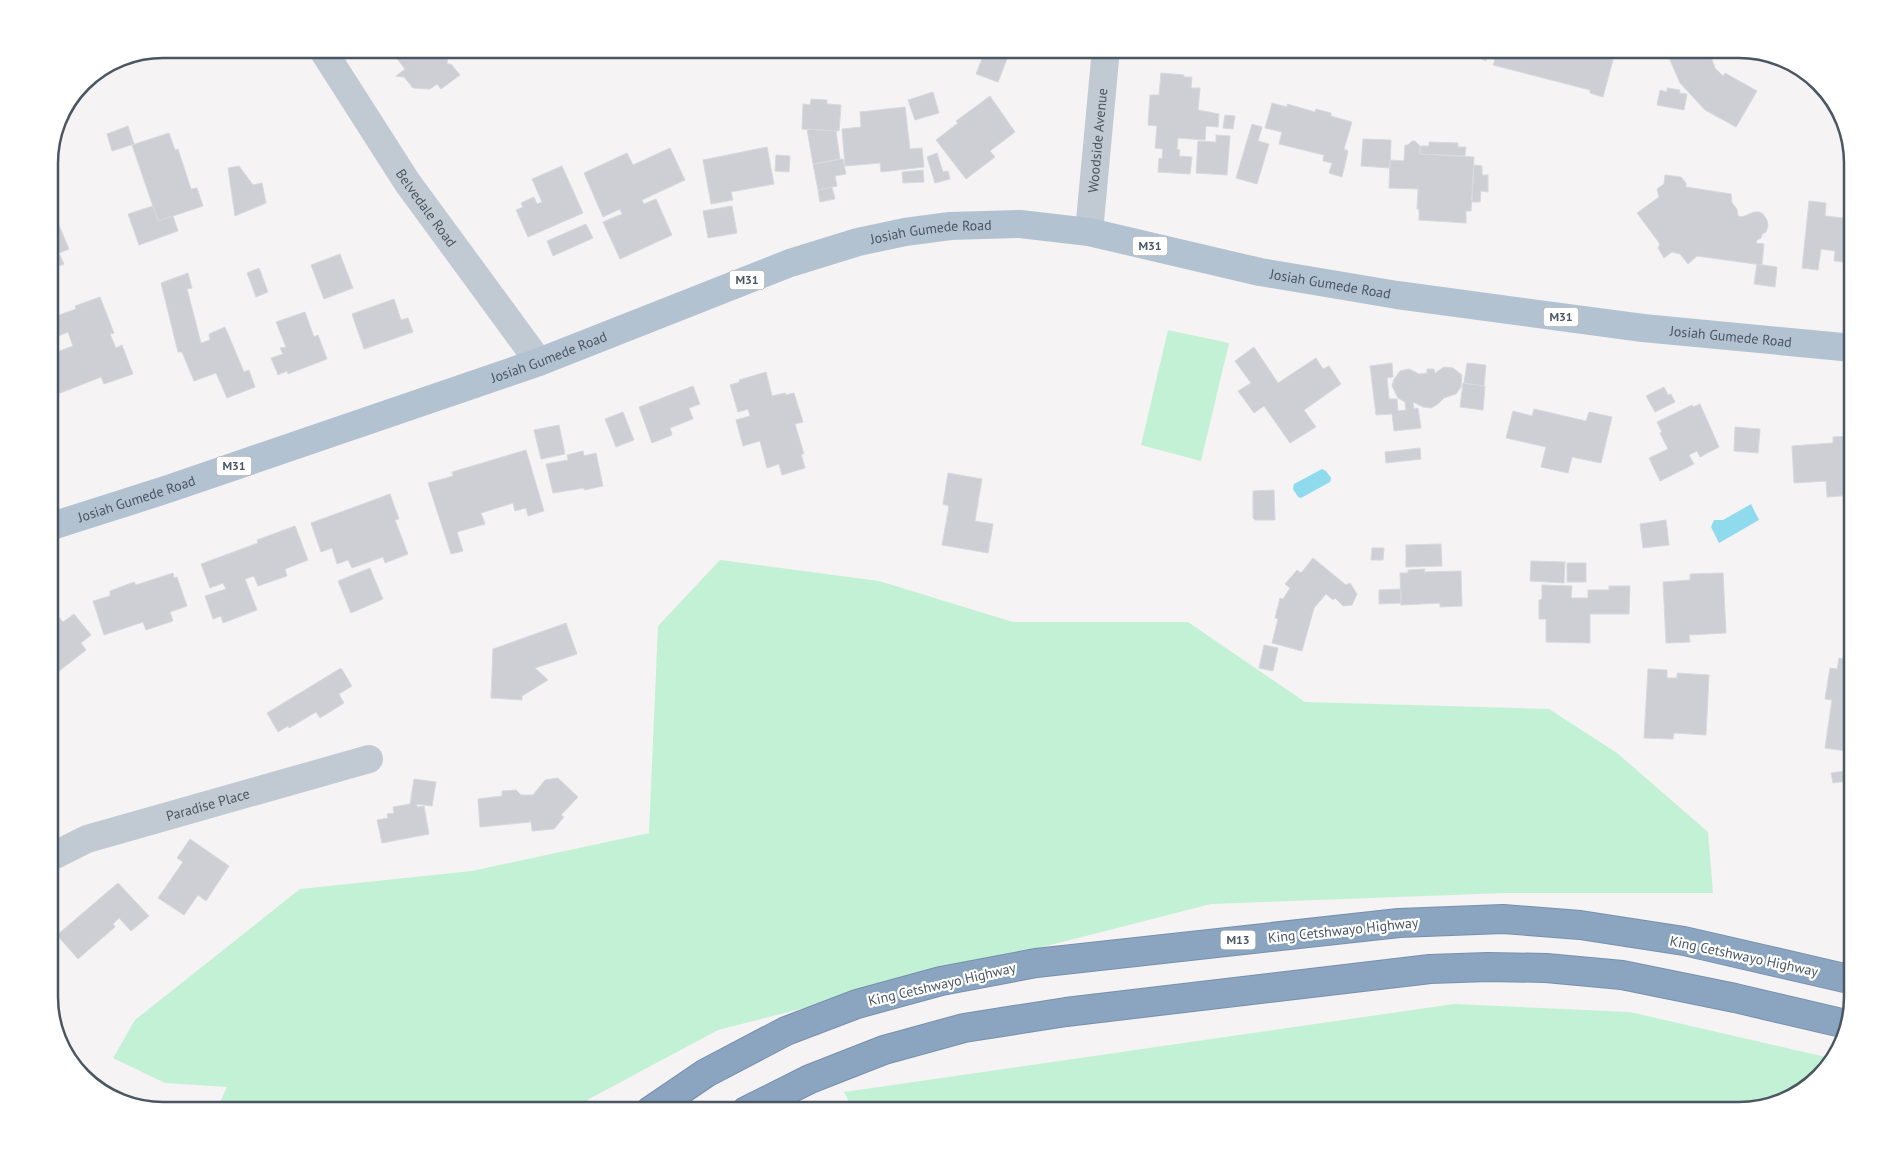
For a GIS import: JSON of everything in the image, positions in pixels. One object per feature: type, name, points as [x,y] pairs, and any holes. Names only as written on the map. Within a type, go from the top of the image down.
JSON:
[{"type":"highway","name":"King Cetshwayo Highway","points":[[663,1102],[706,1072],[786,1031],[856,1004],[941,981],[1036,963],[1389,924],[1503,919],[1580,925],[1684,942],[1844,978]]},
{"type":"highway","points":[[764,1102],[810,1079],[884,1050],[964,1028],[1066,1012],[1430,969],[1546,968],[1622,975],[1735,998],[1841,1023]]},
{"type":"main road","name":"Josiah Gumede Road","points":[[58,524],[168,489],[540,362],[790,263],[858,242],[905,232],[950,226],[1020,224],[1089,232],[1260,272],[1397,295],[1643,328],[1844,347]]},
{"type":"street","name":"Belvedale Road","points":[[328,58],[407,182],[540,362]]},
{"type":"street","name":"Woodside Avenue","points":[[1089,232],[1105,58]]},
{"type":"street","name":"Paradise Place","points":[[58,854],[87,839],[369,759]]},
{"type":"green space","points":[[1168,330],[1229,343],[1201,461],[1141,445]]},
{"type":"green space","points":[[720,560],[879,581],[1013,622],[1188,622],[1305,702],[1549,709],[1617,753],[1708,832],[1713,893],[1505,893],[1211,904],[718,1030],[586,1102],[220,1102],[227,1087],[165,1083],[113,1058],[135,1020],[300,889],[472,871],[649,833],[658,626]]},
{"type":"green space","points":[[1454,1004],[1630,1012],[1826,1057],[1804,1081],[1780,1095],[1754,1102],[849,1102],[844,1092]]},
{"type":"water","points":[[1322,469],[1331,478],[1330,482],[1301,498],[1298,497],[1293,489],[1294,484]]},
{"type":"water","points":[[1751,504],[1759,520],[1719,543],[1711,527],[1714,520],[1723,520]]},
{"type":"building","points":[[396,58],[447,58],[447,64],[451,64],[460,75],[441,89],[437,84],[430,89],[413,88],[404,77],[396,76],[405,69]]},
{"type":"building","points":[[982,58],[1007,59],[998,82],[976,74]]},
{"type":"building","points":[[1491,58],[1604,58],[1613,60],[1603,97],[1590,93],[1590,90],[1493,65],[1495,60]]},
{"type":"building","points":[[1669,58],[1711,58],[1715,68],[1723,76],[1725,73],[1757,91],[1736,127],[1705,110],[1680,83]]},
{"type":"building","points":[[1161,73],[1192,77],[1191,88],[1200,88],[1198,110],[1219,114],[1218,127],[1206,126],[1205,140],[1178,138],[1177,149],[1180,150],[1179,156],[1192,157],[1190,174],[1158,172],[1159,158],[1162,159],[1163,149],[1155,148],[1157,126],[1148,125],[1150,95],[1159,95]]},
{"type":"building","points":[[1667,88],[1680,90],[1679,93],[1687,94],[1684,110],[1657,105],[1660,90],[1667,92]]},
{"type":"building","points":[[933,92],[939,113],[915,120],[908,100]]},
{"type":"building","points":[[990,96],[1015,132],[990,151],[995,157],[966,179],[936,140],[958,123],[956,121]]},
{"type":"building","points":[[811,99],[827,100],[827,104],[841,105],[839,131],[802,129],[803,104],[810,105]]},
{"type":"building","points":[[1272,103],[1287,107],[1287,104],[1315,112],[1316,109],[1352,122],[1344,149],[1348,151],[1342,177],[1329,173],[1332,163],[1323,161],[1324,155],[1279,144],[1282,132],[1265,128]]},
{"type":"building","points":[[905,107],[910,149],[922,148],[924,167],[881,172],[880,163],[845,166],[842,129],[861,127],[860,112]]},
{"type":"building","points":[[1225,115],[1235,116],[1233,129],[1223,128]]},
{"type":"building","points":[[1252,124],[1262,127],[1258,141],[1269,144],[1257,184],[1236,178]]},
{"type":"building","points":[[128,126],[134,144],[112,151],[107,134]]},
{"type":"building","points":[[807,129],[836,131],[840,159],[813,164]]},
{"type":"building","points":[[169,133],[175,150],[178,149],[191,189],[197,188],[203,206],[158,221],[132,145]]},
{"type":"building","points":[[1216,135],[1230,136],[1227,175],[1196,173],[1198,141],[1216,142]]},
{"type":"building","points":[[1363,139],[1391,140],[1390,168],[1361,166]]},
{"type":"building","points":[[1415,141],[1420,146],[1420,154],[1474,157],[1471,211],[1466,211],[1466,223],[1419,220],[1419,209],[1417,209],[1418,189],[1389,188],[1390,160],[1404,161],[1405,145]]},
{"type":"building","points":[[1429,142],[1458,143],[1458,147],[1466,147],[1465,156],[1420,154],[1420,146],[1429,146]]},
{"type":"building","points":[[767,147],[774,184],[731,192],[733,200],[711,204],[703,160]]},
{"type":"building","points":[[670,148],[685,180],[642,200],[644,204],[656,199],[672,235],[620,259],[603,222],[622,214],[620,209],[603,217],[584,173],[627,153],[633,165]]},
{"type":"building","points":[[937,153],[943,172],[948,171],[950,179],[935,183],[927,157]]},
{"type":"building","points":[[776,155],[790,156],[789,172],[775,171]]},
{"type":"building","points":[[843,159],[846,174],[835,176],[837,186],[818,190],[813,164]]},
{"type":"building","points":[[1474,165],[1482,166],[1482,175],[1488,175],[1488,192],[1481,191],[1480,202],[1472,202]]},
{"type":"building","points":[[239,166],[253,185],[262,183],[266,203],[235,216],[228,168]]},
{"type":"building","points":[[562,166],[583,213],[528,237],[516,210],[523,207],[521,203],[534,197],[537,204],[542,202],[532,179]]},
{"type":"building","points":[[923,170],[924,182],[903,183],[902,172]]},
{"type":"building","points":[[1665,175],[1681,177],[1686,183],[1686,187],[1731,194],[1732,203],[1737,209],[1738,216],[1742,217],[1754,212],[1763,214],[1768,226],[1766,232],[1762,234],[1756,243],[1764,244],[1762,265],[1697,256],[1688,264],[1680,254],[1672,252],[1664,258],[1658,248],[1660,244],[1637,213],[1659,197],[1657,189],[1664,184]]},
{"type":"building","points":[[832,187],[835,199],[820,202],[818,190]]},
{"type":"building","points":[[1809,201],[1826,203],[1825,216],[1844,218],[1844,262],[1834,261],[1835,251],[1821,249],[1818,270],[1802,268]]},
{"type":"building","points":[[153,206],[158,221],[173,216],[178,231],[139,245],[128,214]]},
{"type":"building","points":[[732,206],[737,233],[708,238],[703,211]]},
{"type":"building","points":[[58,223],[69,249],[59,253],[64,264],[58,266]]},
{"type":"building","points":[[586,224],[593,238],[553,256],[547,241]]},
{"type":"building","points":[[340,254],[353,288],[324,299],[311,265]]},
{"type":"building","points":[[1757,264],[1777,267],[1775,287],[1754,284]]},
{"type":"building","points":[[259,268],[268,292],[256,297],[247,273]]},
{"type":"building","points":[[188,273],[192,288],[187,289],[201,343],[210,340],[209,334],[225,327],[244,372],[249,370],[255,387],[227,398],[216,373],[194,381],[182,352],[178,352],[161,283]]},
{"type":"building","points":[[100,297],[114,333],[110,334],[116,348],[122,345],[133,374],[104,384],[101,377],[58,394],[58,352],[73,346],[68,332],[58,336],[58,315],[76,309],[75,306]]},
{"type":"building","points":[[394,299],[401,320],[408,318],[413,332],[364,349],[352,314]]},
{"type":"building","points":[[305,312],[314,337],[318,335],[327,359],[288,374],[287,371],[278,375],[271,358],[283,354],[280,348],[286,347],[276,322]]},
{"type":"building","points":[[1254,347],[1278,383],[1316,358],[1323,369],[1329,366],[1341,384],[1304,410],[1316,427],[1290,443],[1264,406],[1254,413],[1238,391],[1251,383],[1235,361]]},
{"type":"building","points":[[1392,363],[1393,377],[1387,378],[1389,399],[1397,399],[1398,411],[1406,410],[1405,402],[1398,398],[1392,386],[1394,379],[1400,371],[1409,369],[1419,374],[1427,373],[1427,369],[1434,369],[1435,373],[1444,367],[1453,368],[1462,375],[1461,387],[1456,394],[1444,398],[1431,408],[1423,407],[1413,402],[1414,409],[1418,408],[1421,428],[1394,431],[1392,414],[1376,415],[1370,366]]},
{"type":"building","points":[[1467,363],[1486,365],[1484,386],[1464,383]]},
{"type":"building","points":[[766,372],[772,396],[794,393],[803,422],[795,424],[804,454],[801,454],[805,468],[782,475],[779,464],[767,468],[760,441],[743,446],[736,420],[750,416],[748,409],[738,412],[730,385],[740,382],[739,380]]},
{"type":"building","points":[[1463,383],[1485,386],[1483,410],[1460,407]]},
{"type":"building","points":[[693,386],[700,404],[689,408],[693,419],[670,428],[672,435],[652,443],[639,407]]},
{"type":"building","points":[[1664,387],[1668,395],[1671,394],[1675,402],[1655,412],[1646,396]]},
{"type":"building","points":[[1700,404],[1719,447],[1700,457],[1697,451],[1689,455],[1694,464],[1660,481],[1649,458],[1668,449],[1657,422],[1692,405],[1693,407]]},
{"type":"building","points":[[1534,409],[1586,421],[1589,412],[1612,417],[1601,463],[1572,457],[1568,473],[1541,467],[1546,447],[1506,438],[1513,411],[1532,416]]},
{"type":"building","points":[[623,412],[634,440],[616,447],[605,419]]},
{"type":"building","points":[[559,425],[565,454],[541,459],[534,430]]},
{"type":"building","points":[[1735,427],[1760,429],[1758,453],[1734,451]]},
{"type":"building","points":[[1844,436],[1844,496],[1827,497],[1826,481],[1794,483],[1792,446],[1833,443],[1833,437]]},
{"type":"building","points":[[1420,448],[1421,459],[1386,463],[1385,452]]},
{"type":"building","points":[[526,450],[544,511],[528,516],[526,508],[515,511],[513,503],[481,513],[485,524],[457,532],[463,551],[451,554],[428,483],[453,476],[452,472]]},
{"type":"building","points":[[583,451],[584,456],[596,453],[603,486],[553,493],[546,464],[568,460],[567,455]]},
{"type":"building","points":[[948,473],[982,479],[975,521],[993,524],[988,553],[942,545],[949,506],[943,504]]},
{"type":"building","points":[[1274,490],[1275,520],[1255,520],[1253,518],[1253,491]]},
{"type":"building","points":[[390,494],[399,519],[395,520],[408,554],[385,563],[383,557],[352,568],[348,560],[337,564],[332,548],[321,552],[311,523]]},
{"type":"building","points":[[1666,520],[1669,545],[1643,548],[1640,524]]},
{"type":"building","points":[[295,526],[308,560],[285,569],[287,576],[258,586],[254,576],[245,579],[257,610],[223,623],[221,616],[213,619],[205,596],[226,589],[223,583],[210,588],[201,564],[258,543],[257,540]]},
{"type":"building","points":[[1441,544],[1442,566],[1406,567],[1406,545]]},
{"type":"building","points":[[1372,548],[1384,548],[1383,560],[1371,560]]},
{"type":"building","points":[[1313,558],[1346,585],[1350,583],[1357,594],[1352,605],[1343,606],[1335,598],[1333,600],[1326,594],[1314,608],[1302,651],[1272,643],[1278,619],[1275,618],[1280,598],[1283,599],[1290,588],[1285,584],[1297,570],[1301,573]]},
{"type":"building","points":[[1531,561],[1565,562],[1564,583],[1530,581]]},
{"type":"building","points":[[1567,563],[1586,563],[1586,582],[1567,582]]},
{"type":"building","points":[[370,568],[383,599],[351,613],[338,581]]},
{"type":"building","points":[[1425,569],[1424,572],[1461,571],[1462,606],[1440,607],[1440,603],[1401,605],[1400,573],[1408,573],[1408,570]]},
{"type":"building","points":[[173,573],[174,578],[177,577],[187,606],[170,612],[173,621],[146,630],[143,622],[104,635],[93,601],[110,596],[110,591],[134,582],[136,585]]},
{"type":"building","points":[[1723,573],[1726,633],[1689,635],[1690,642],[1666,643],[1663,582],[1690,580],[1690,574]]},
{"type":"building","points":[[1542,585],[1572,586],[1571,598],[1588,598],[1588,590],[1609,590],[1609,586],[1630,586],[1629,614],[1590,614],[1590,643],[1546,642],[1546,619],[1539,619],[1539,600],[1542,599]]},
{"type":"building","points":[[1401,589],[1401,603],[1379,604],[1379,590]]},
{"type":"building","points":[[74,614],[91,635],[81,643],[86,650],[58,672],[58,616],[63,622]]},
{"type":"building","points":[[566,623],[577,654],[535,668],[548,680],[522,696],[522,700],[491,698],[493,649]]},
{"type":"building","points":[[1264,645],[1278,648],[1273,671],[1259,668]]},
{"type":"building","points":[[1839,658],[1844,659],[1844,751],[1825,748],[1832,700],[1825,699],[1830,668],[1837,669]]},
{"type":"building","points":[[341,668],[352,686],[339,694],[344,703],[320,718],[316,712],[289,728],[288,726],[278,732],[267,713]]},
{"type":"building","points":[[1648,669],[1667,670],[1667,678],[1677,678],[1677,673],[1709,675],[1706,735],[1674,733],[1673,739],[1644,738]]},
{"type":"building","points":[[1844,771],[1844,781],[1833,783],[1831,773]]},
{"type":"building","points":[[558,778],[578,797],[561,815],[564,817],[554,829],[532,831],[531,822],[480,827],[478,799],[502,796],[502,791],[516,790],[521,795],[533,795],[545,780]]},
{"type":"building","points":[[414,779],[436,782],[432,806],[417,804],[417,807],[424,806],[429,834],[382,843],[377,820],[388,818],[387,814],[394,813],[393,807],[410,804]]},
{"type":"building","points":[[190,839],[229,866],[206,901],[198,895],[184,915],[158,898],[183,862],[177,858]]},
{"type":"building","points":[[118,883],[149,916],[131,931],[119,918],[113,924],[115,927],[78,959],[58,934]]}]
